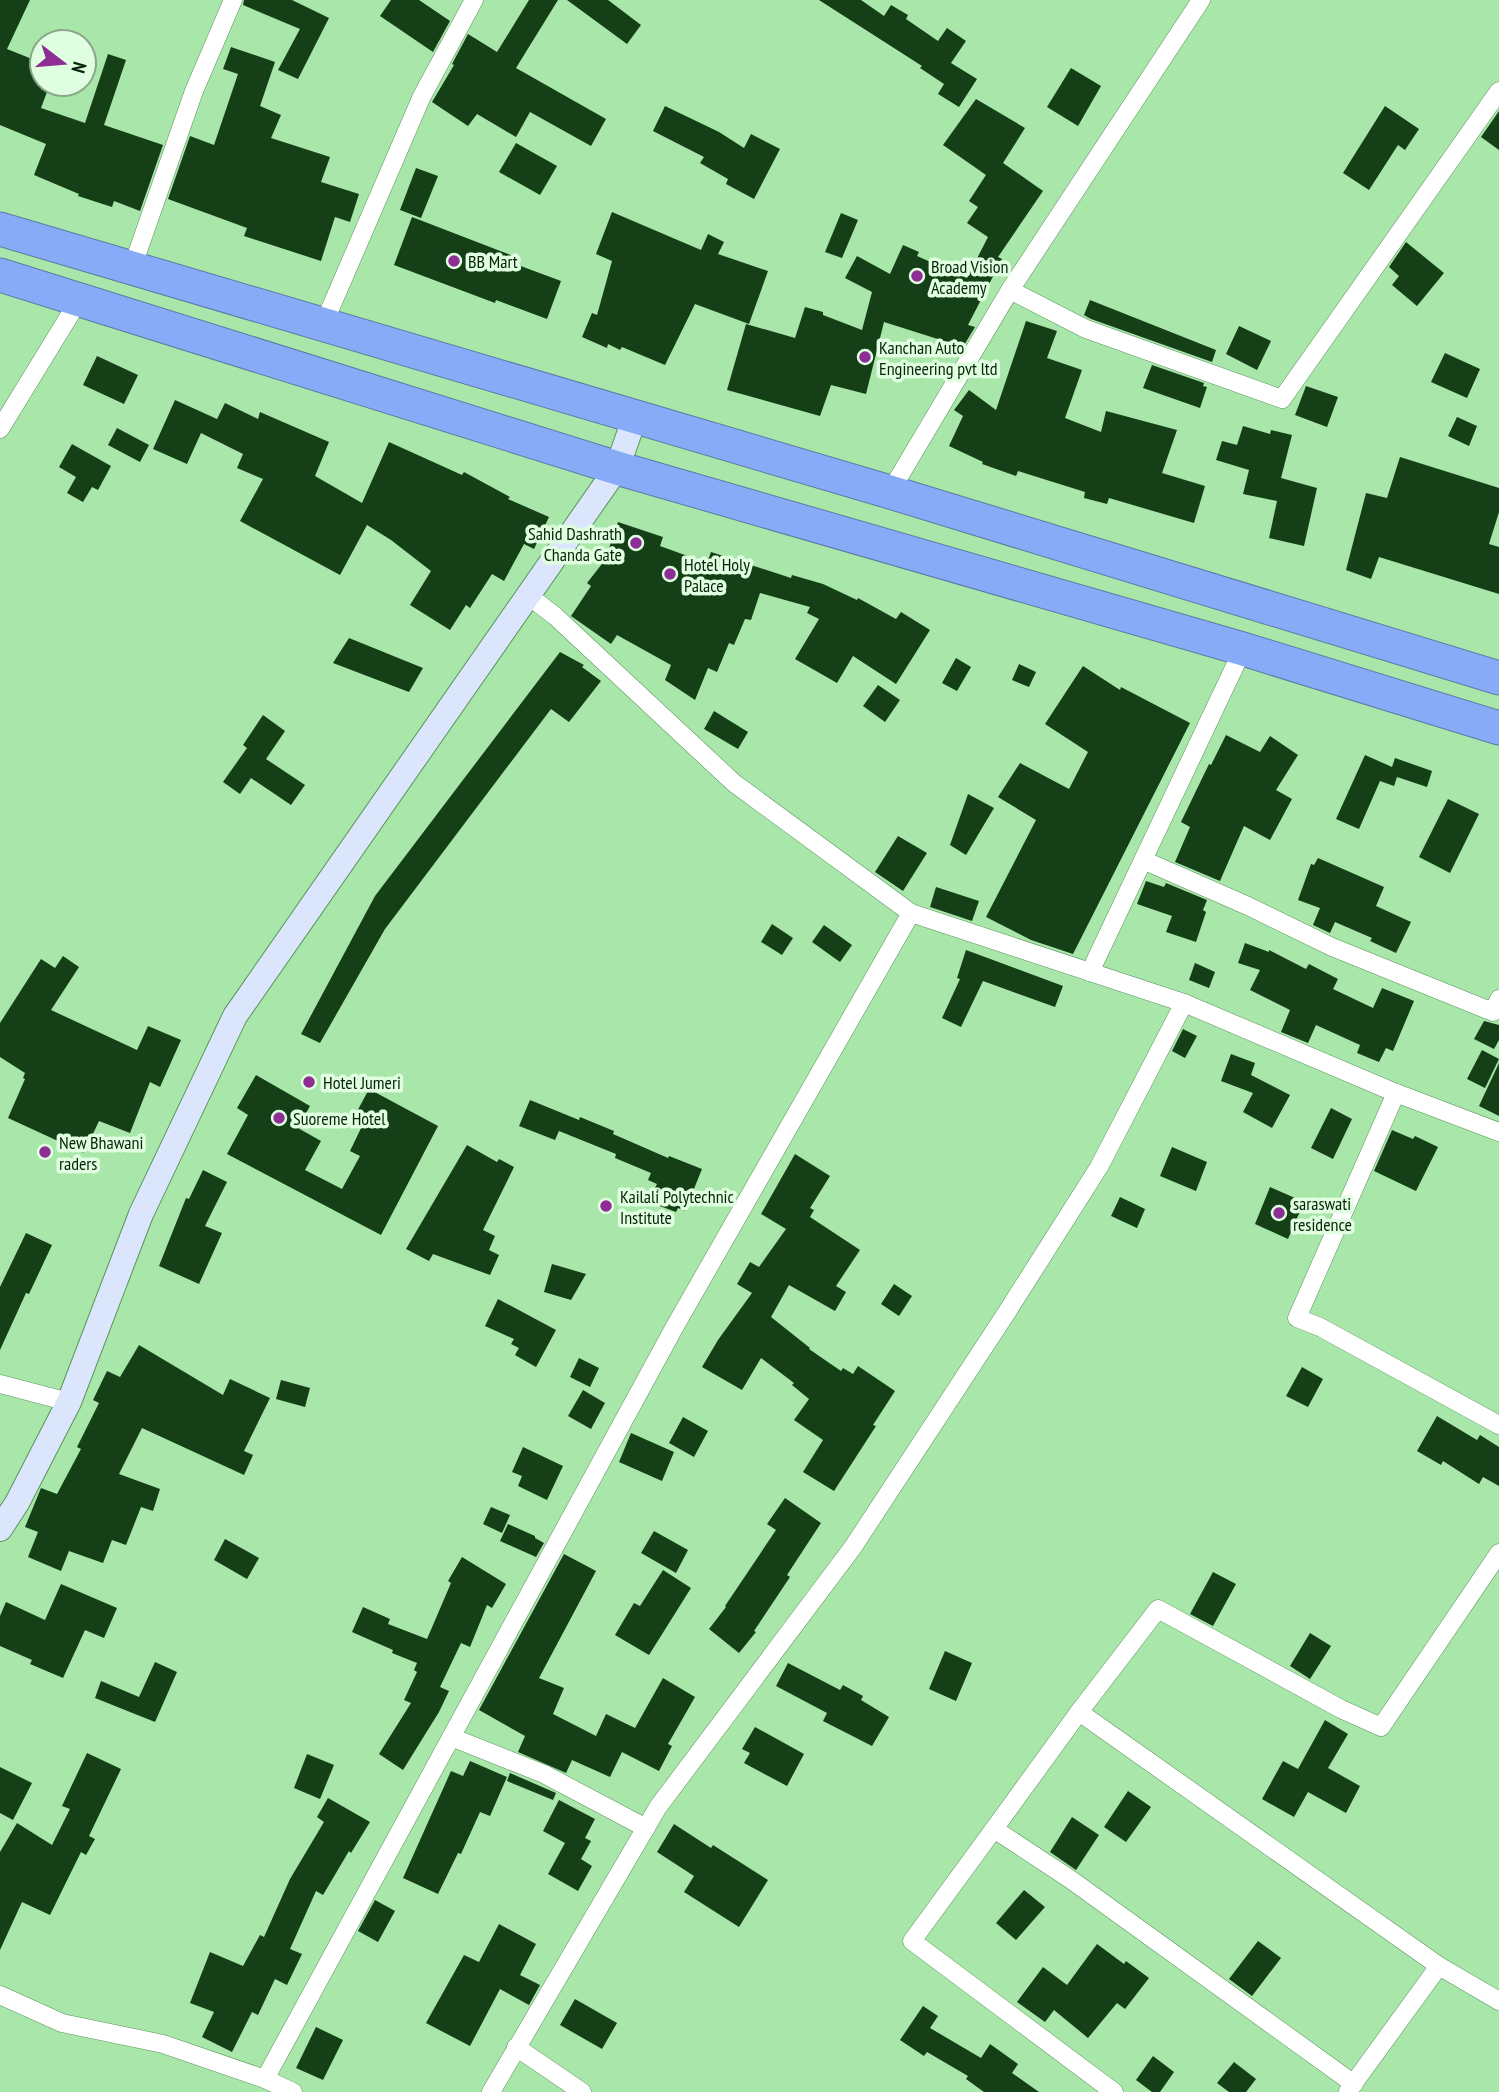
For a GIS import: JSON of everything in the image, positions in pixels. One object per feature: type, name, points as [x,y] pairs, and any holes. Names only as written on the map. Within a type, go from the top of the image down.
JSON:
[{"type":"highway","points":[[0,229],[890,492],[1499,678]]},
{"type":"highway","points":[[0,275],[617,468],[1243,649],[1499,728]]},
{"type":"street","points":[[132,268],[194,91],[233,0]]},
{"type":"street","points":[[324,323],[422,96],[474,0]]},
{"type":"street","points":[[890,492],[1010,290],[1200,0]]},
{"type":"street","points":[[1010,290],[1086,329],[1282,399],[1499,91]]},
{"type":"street","points":[[0,429],[79,300]]},
{"type":"street","points":[[0,1529],[17,1503],[69,1402],[141,1214],[234,1016],[617,468],[635,417]]},
{"type":"street","points":[[529,596],[555,616],[734,783],[911,913],[1184,1003],[1396,1093],[1499,1132]]},
{"type":"street","points":[[1090,972],[1243,649]]},
{"type":"street","points":[[1143,860],[1248,906],[1332,947],[1439,992],[1493,1012],[1499,999]]},
{"type":"street","points":[[265,2079],[667,1340],[911,913]]},
{"type":"street","points":[[491,2092],[670,1790],[853,1547],[1007,1312],[1099,1167],[1184,1003]]},
{"type":"street","points":[[1396,1093],[1297,1318],[1320,1327],[1499,1425]]},
{"type":"street","points":[[0,1384],[69,1402]]},
{"type":"street","points":[[1114,2092],[912,1941],[1079,1712],[1158,1609],[1341,1709],[1381,1727],[1499,1553]]},
{"type":"street","points":[[1079,1712],[1439,1966],[1499,2001]]},
{"type":"street","points":[[451,1737],[544,1774],[646,1828]]},
{"type":"street","points":[[994,1829],[1070,1879],[1351,2088],[1439,1966]]},
{"type":"street","points":[[0,1995],[62,2023],[163,2044],[265,2079],[293,2092]]},
{"type":"street","points":[[516,2047],[582,2092]]},
{"type":"building","points":[[0,0],[30,0],[7,49],[28,57],[28,98],[45,98],[41,108],[85,123],[93,98],[98,98],[98,84],[108,54],[126,60],[104,125],[163,145],[140,211],[114,201],[112,207],[78,196],[79,194],[34,175],[46,144],[0,125]]},
{"type":"building","points":[[244,0],[292,0],[329,18],[298,79],[278,70],[300,29],[243,5]]},
{"type":"building","points":[[391,0],[419,0],[450,21],[433,52],[380,16]]},
{"type":"building","points":[[529,0],[558,0],[516,68],[606,119],[591,146],[530,112],[516,137],[477,114],[468,126],[432,102],[454,65],[452,64],[468,34],[497,52]]},
{"type":"building","points":[[567,0],[608,0],[641,25],[627,44]]},
{"type":"building","points":[[819,0],[861,0],[884,16],[891,5],[908,15],[906,19],[938,41],[947,28],[966,41],[951,63],[977,79],[959,107],[938,94],[944,84],[920,68],[922,66]]},
{"type":"building","points":[[231,47],[275,62],[260,106],[281,115],[271,138],[330,157],[321,182],[359,194],[350,222],[335,217],[321,261],[244,236],[247,228],[168,199],[190,136],[214,145],[238,74],[223,69]]},
{"type":"building","points":[[1071,68],[1101,86],[1078,126],[1047,107]]},
{"type":"building","points":[[976,99],[1025,128],[1003,163],[1043,191],[998,257],[1002,259],[968,325],[975,327],[963,347],[884,322],[866,394],[831,385],[820,416],[727,390],[746,324],[795,338],[805,307],[862,330],[872,292],[845,278],[857,256],[890,274],[903,245],[919,252],[917,256],[967,278],[988,237],[967,223],[978,207],[969,201],[986,175],[943,145]]},
{"type":"building","points":[[665,106],[719,132],[744,148],[751,134],[780,149],[754,199],[726,184],[728,179],[700,163],[704,157],[653,131]]},
{"type":"building","points":[[1385,106],[1419,129],[1405,150],[1398,145],[1369,190],[1343,173]]},
{"type":"building","points":[[1499,111],[1499,150],[1481,137]]},
{"type":"building","points":[[516,143],[557,166],[540,195],[499,172]]},
{"type":"building","points":[[416,168],[438,176],[421,218],[400,210]]},
{"type":"building","points":[[612,212],[701,250],[708,234],[724,242],[718,254],[768,271],[749,324],[695,304],[665,365],[622,347],[620,350],[608,344],[607,348],[582,337],[592,313],[597,315],[612,261],[596,254]]},
{"type":"building","points":[[841,213],[858,220],[842,258],[825,252]]},
{"type":"building","name":"BB Mart","points":[[412,217],[513,256],[510,262],[561,281],[547,319],[496,300],[495,303],[394,265]]},
{"type":"building","points":[[1406,242],[1444,273],[1417,306],[1392,285],[1399,276],[1389,267]]},
{"type":"building","points":[[1090,300],[1216,350],[1212,362],[1091,319],[1084,315]]},
{"type":"building","points":[[1026,321],[1057,331],[1047,358],[1082,370],[1065,418],[1101,432],[1106,411],[1177,430],[1162,473],[1205,486],[1194,523],[1109,498],[1107,504],[1084,498],[1085,492],[1018,471],[1016,476],[982,464],[983,462],[949,446],[963,416],[954,410],[969,390],[996,410]]},
{"type":"building","points":[[1239,326],[1271,341],[1257,370],[1226,354]]},
{"type":"building","points":[[1445,353],[1480,369],[1467,398],[1431,382]]},
{"type":"building","points":[[97,356],[138,375],[124,404],[83,385]]},
{"type":"building","points":[[1152,365],[1204,383],[1203,386],[1207,387],[1200,408],[1143,388]]},
{"type":"building","points":[[1306,386],[1338,397],[1327,427],[1295,415]]},
{"type":"building","points":[[175,400],[217,419],[225,403],[258,419],[260,412],[329,442],[315,476],[362,503],[389,442],[462,475],[464,472],[510,497],[508,499],[549,517],[534,549],[524,544],[504,581],[492,574],[470,608],[466,605],[450,630],[410,605],[431,571],[367,525],[340,575],[240,521],[263,479],[237,468],[243,454],[201,433],[187,464],[153,449]]},
{"type":"building","points":[[1457,417],[1477,426],[1469,446],[1448,436]]},
{"type":"building","points":[[1243,426],[1270,434],[1271,430],[1292,435],[1281,478],[1317,488],[1304,546],[1269,538],[1277,501],[1243,494],[1249,470],[1216,460],[1222,441],[1237,445]]},
{"type":"building","points":[[117,428],[149,445],[140,462],[108,445]]},
{"type":"building","points":[[72,444],[111,466],[98,490],[92,487],[83,502],[67,493],[76,477],[59,467]]},
{"type":"building","points":[[1400,457],[1499,488],[1499,512],[1489,544],[1499,547],[1499,594],[1379,557],[1371,579],[1346,570],[1366,493],[1387,498]]},
{"type":"building","points":[[618,522],[663,537],[660,546],[707,563],[711,552],[791,578],[792,575],[823,584],[857,600],[858,598],[896,619],[901,612],[930,630],[896,684],[853,656],[837,683],[795,659],[819,619],[807,613],[810,607],[760,593],[751,620],[745,619],[734,645],[729,643],[717,672],[708,668],[695,700],[665,680],[671,665],[617,635],[611,644],[571,616],[591,586],[587,583],[605,560]]},
{"type":"building","points":[[349,638],[423,668],[409,692],[333,663]]},
{"type":"building","points":[[560,652],[584,665],[582,667],[601,681],[569,722],[551,709],[385,929],[320,1043],[301,1034],[375,896]]},
{"type":"building","points":[[956,658],[971,667],[957,691],[942,683]]},
{"type":"building","points":[[1019,664],[1036,672],[1029,687],[1012,680]]},
{"type":"building","points":[[1083,666],[1120,690],[1121,687],[1190,723],[1073,954],[1031,940],[986,917],[1036,820],[998,797],[1020,763],[1069,789],[1088,752],[1045,724]]},
{"type":"building","points":[[878,685],[900,700],[885,722],[863,706]]},
{"type":"building","points":[[714,711],[748,732],[738,749],[704,729]]},
{"type":"building","points":[[263,715],[285,731],[266,759],[305,785],[291,805],[251,778],[240,794],[223,782],[247,748],[243,745]]},
{"type":"building","points":[[1226,735],[1260,752],[1270,736],[1298,755],[1276,790],[1292,799],[1270,840],[1244,826],[1220,881],[1175,862],[1190,827],[1181,822]]},
{"type":"building","points":[[1365,755],[1392,767],[1395,758],[1432,771],[1427,787],[1397,777],[1394,786],[1380,781],[1359,829],[1336,819]]},
{"type":"building","points":[[968,794],[994,808],[966,855],[950,845]]},
{"type":"building","points":[[1448,799],[1479,814],[1450,873],[1419,857]]},
{"type":"building","points":[[898,836],[927,853],[903,891],[875,872]]},
{"type":"building","points":[[1318,858],[1384,887],[1376,906],[1411,922],[1396,953],[1370,941],[1372,938],[1335,922],[1330,933],[1313,925],[1320,908],[1298,900],[1311,864],[1314,865]]},
{"type":"building","points":[[1146,881],[1164,887],[1166,883],[1207,900],[1196,942],[1166,932],[1172,916],[1137,904]]},
{"type":"building","points":[[936,887],[979,901],[972,921],[930,907]]},
{"type":"building","points":[[772,924],[793,938],[782,955],[761,942]]},
{"type":"building","points":[[824,925],[852,945],[840,962],[812,942]]},
{"type":"building","points":[[1245,943],[1269,950],[1306,969],[1309,964],[1338,979],[1333,989],[1373,1008],[1382,988],[1414,1001],[1393,1051],[1386,1048],[1379,1062],[1357,1053],[1360,1045],[1316,1025],[1308,1043],[1281,1032],[1290,1010],[1250,990],[1260,970],[1238,963]]},
{"type":"building","points":[[966,950],[1063,986],[1055,1007],[983,981],[961,1027],[942,1018],[960,979],[957,978]]},
{"type":"building","points":[[63,956],[79,967],[51,1010],[137,1050],[148,1026],[181,1040],[160,1087],[150,1082],[130,1133],[99,1121],[84,1153],[8,1118],[25,1079],[25,1073],[0,1057],[0,1023],[41,959],[55,968]]},
{"type":"building","points":[[1195,963],[1215,972],[1209,988],[1189,980]]},
{"type":"building","points":[[1484,1021],[1499,1025],[1499,1040],[1494,1049],[1474,1039]]},
{"type":"building","points":[[1183,1029],[1197,1036],[1185,1058],[1172,1051]]},
{"type":"building","points":[[1482,1050],[1499,1059],[1485,1088],[1467,1079]]},
{"type":"building","points":[[1231,1054],[1255,1063],[1251,1075],[1290,1095],[1272,1128],[1243,1112],[1253,1093],[1221,1081]]},
{"type":"building","points":[[1499,1063],[1499,1116],[1479,1106]]},
{"type":"building","points":[[256,1075],[310,1106],[298,1128],[321,1141],[305,1170],[342,1189],[360,1156],[350,1151],[363,1124],[353,1119],[369,1089],[438,1126],[381,1235],[227,1154],[248,1115],[237,1108]]},
{"type":"building","points":[[530,1100],[579,1120],[580,1117],[668,1158],[669,1156],[702,1169],[685,1211],[678,1208],[676,1212],[657,1205],[661,1195],[653,1192],[657,1184],[648,1180],[651,1173],[615,1158],[616,1154],[559,1131],[555,1140],[519,1126]]},
{"type":"building","points":[[1331,1108],[1352,1119],[1333,1159],[1311,1148]]},
{"type":"building","points":[[1392,1130],[1413,1139],[1415,1136],[1438,1147],[1416,1191],[1374,1171]]},
{"type":"building","points":[[467,1145],[497,1162],[499,1159],[514,1167],[483,1230],[495,1236],[489,1250],[499,1255],[490,1275],[433,1254],[429,1261],[406,1249]]},
{"type":"building","points":[[1172,1147],[1207,1162],[1196,1191],[1160,1176]]},
{"type":"building","points":[[795,1154],[830,1176],[810,1208],[814,1210],[810,1217],[860,1250],[836,1286],[846,1292],[835,1311],[789,1285],[771,1317],[809,1349],[841,1371],[843,1368],[853,1374],[858,1366],[895,1391],[834,1491],[803,1472],[823,1440],[794,1420],[809,1399],[792,1385],[794,1383],[761,1358],[742,1390],[702,1367],[752,1293],[737,1284],[750,1262],[759,1267],[786,1229],[761,1214]]},
{"type":"building","points":[[203,1170],[227,1182],[205,1226],[222,1233],[199,1284],[159,1266],[186,1198],[189,1199]]},
{"type":"building","name":"saraswati residence","points":[[1270,1187],[1304,1202],[1288,1239],[1255,1224]]},
{"type":"building","points":[[1120,1197],[1145,1209],[1137,1228],[1111,1216]]},
{"type":"building","points":[[26,1233],[52,1245],[0,1350],[0,1287]]},
{"type":"building","points":[[552,1264],[586,1274],[571,1300],[544,1292]]},
{"type":"building","points":[[894,1284],[912,1296],[899,1316],[881,1304]]},
{"type":"building","points":[[498,1299],[556,1330],[536,1367],[515,1355],[519,1348],[511,1344],[514,1339],[485,1326]]},
{"type":"building","points":[[139,1345],[223,1395],[230,1379],[270,1398],[244,1451],[253,1455],[244,1475],[142,1428],[119,1474],[160,1489],[153,1511],[141,1507],[126,1545],[112,1540],[103,1563],[69,1551],[61,1571],[28,1557],[38,1532],[25,1527],[41,1488],[57,1494],[81,1449],[77,1447],[99,1403],[93,1400],[107,1371],[120,1377]]},
{"type":"building","points":[[579,1358],[599,1368],[590,1387],[570,1377]]},
{"type":"building","points":[[1302,1367],[1323,1379],[1308,1407],[1286,1396]]},
{"type":"building","points":[[281,1380],[310,1388],[305,1407],[276,1399]]},
{"type":"building","points":[[583,1390],[605,1403],[591,1429],[568,1416]]},
{"type":"building","points":[[1437,1416],[1477,1440],[1480,1435],[1499,1447],[1499,1486],[1483,1477],[1479,1484],[1443,1461],[1441,1465],[1417,1451]]},
{"type":"building","points":[[683,1417],[708,1431],[694,1457],[669,1443]]},
{"type":"building","points":[[631,1433],[674,1452],[662,1481],[619,1462]]},
{"type":"building","points":[[523,1447],[563,1466],[547,1500],[518,1486],[522,1476],[512,1472]]},
{"type":"building","points":[[785,1498],[821,1523],[787,1575],[790,1577],[754,1631],[756,1632],[739,1653],[709,1629],[776,1530],[767,1524]]},
{"type":"building","points":[[491,1507],[510,1515],[502,1533],[483,1524]]},
{"type":"building","points":[[508,1524],[544,1543],[536,1557],[500,1541]]},
{"type":"building","points":[[654,1531],[688,1550],[676,1573],[641,1553]]},
{"type":"building","points":[[225,1539],[259,1558],[247,1579],[214,1560]]},
{"type":"building","points":[[564,1554],[596,1571],[539,1678],[564,1688],[553,1714],[596,1736],[606,1714],[635,1728],[663,1678],[695,1697],[668,1744],[672,1746],[659,1771],[622,1752],[610,1777],[572,1760],[566,1773],[518,1752],[525,1736],[479,1710]]},
{"type":"building","points":[[462,1557],[506,1584],[492,1608],[487,1605],[470,1647],[461,1643],[440,1687],[449,1691],[403,1770],[379,1754],[411,1703],[404,1700],[417,1672],[414,1670],[417,1663],[352,1632],[363,1607],[390,1619],[388,1624],[427,1639],[451,1583],[448,1581]]},
{"type":"building","points":[[663,1570],[691,1588],[649,1655],[615,1635],[634,1603],[640,1606]]},
{"type":"building","points":[[1213,1572],[1236,1584],[1213,1626],[1190,1614]]},
{"type":"building","points":[[61,1584],[117,1608],[104,1638],[85,1630],[63,1678],[30,1664],[32,1660],[0,1646],[0,1616],[6,1602],[45,1620]]},
{"type":"building","points":[[1310,1633],[1331,1646],[1310,1679],[1290,1666]]},
{"type":"building","points":[[945,1651],[972,1663],[956,1701],[929,1689]]},
{"type":"building","points":[[155,1662],[177,1672],[155,1722],[95,1698],[101,1681],[139,1697]]},
{"type":"building","points":[[788,1663],[840,1690],[843,1685],[863,1696],[861,1700],[889,1717],[872,1746],[823,1721],[827,1713],[776,1686]]},
{"type":"building","points":[[1325,1720],[1348,1734],[1328,1768],[1360,1786],[1346,1813],[1308,1792],[1294,1817],[1262,1799],[1283,1761],[1298,1769]]},
{"type":"building","points":[[755,1727],[804,1754],[787,1786],[744,1763],[750,1753],[742,1749]]},
{"type":"building","points":[[87,1753],[121,1769],[89,1836],[95,1839],[86,1855],[81,1852],[50,1915],[22,1902],[0,1950],[0,1852],[17,1823],[52,1845],[70,1809],[62,1806]]},
{"type":"building","points":[[307,1754],[334,1765],[320,1799],[294,1788]]},
{"type":"building","points":[[470,1761],[507,1777],[490,1816],[480,1812],[461,1854],[458,1853],[438,1894],[403,1878],[451,1771],[463,1776]]},
{"type":"building","points":[[0,1767],[32,1783],[13,1820],[0,1813]]},
{"type":"building","points":[[510,1773],[556,1793],[553,1800],[507,1781]]},
{"type":"building","points":[[1128,1791],[1151,1807],[1126,1842],[1104,1827]]},
{"type":"building","points":[[328,1798],[370,1822],[323,1895],[316,1891],[290,1949],[302,1954],[287,1985],[275,1979],[258,2015],[252,2012],[232,2052],[202,2037],[214,2012],[190,2003],[210,1952],[243,1966],[260,1935],[264,1937],[290,1879],[324,1822],[317,1817]]},
{"type":"building","points":[[559,1800],[595,1819],[585,1838],[591,1841],[581,1859],[592,1866],[578,1891],[548,1874],[565,1843],[543,1831]]},
{"type":"building","points":[[1072,1817],[1099,1835],[1076,1870],[1050,1852]]},
{"type":"building","points":[[674,1824],[768,1880],[739,1927],[684,1892],[694,1876],[657,1852]]},
{"type":"building","points":[[1024,1890],[1045,1907],[1016,1940],[996,1923]]},
{"type":"building","points":[[375,1900],[395,1911],[378,1942],[358,1931]]},
{"type":"building","points":[[499,1924],[536,1944],[520,1975],[540,1985],[529,2005],[500,1989],[470,2046],[426,2023],[464,1955],[479,1962]]},
{"type":"building","points":[[1258,1941],[1281,1958],[1252,1996],[1229,1979]]},
{"type":"building","points":[[1097,1944],[1149,1978],[1125,2009],[1117,2003],[1088,2038],[1054,2010],[1045,2022],[1017,2002],[1043,1967],[1067,1985]]},
{"type":"building","points":[[575,1999],[617,2023],[602,2049],[560,2025]]},
{"type":"building","points":[[923,2006],[938,2016],[930,2028],[981,2058],[990,2044],[1018,2064],[1012,2073],[1039,2092],[984,2092],[966,2079],[968,2076],[927,2052],[924,2056],[900,2040]]},
{"type":"building","points":[[316,2027],[343,2040],[323,2080],[296,2068]]},
{"type":"building","points":[[1153,2056],[1174,2072],[1160,2092],[1152,2092],[1136,2080]]},
{"type":"building","points":[[1234,2062],[1256,2079],[1246,2092],[1229,2092],[1217,2083]]},
{"type":"place","name":"BB Mart","points":[[454,261]]},
{"type":"place","name":"Broad Vision Academy","points":[[917,276]]},
{"type":"place","name":"Kanchan Auto Engineering pvt ltd","points":[[865,357]]},
{"type":"place","name":"Sahid Dashrath Chanda Gate","points":[[636,543]]},
{"type":"place","name":"Hotel Holy Palace","points":[[670,574]]},
{"type":"place","name":"Hotel Jumeri","points":[[309,1082]]},
{"type":"place","name":"Suoreme Hotel","points":[[279,1118]]},
{"type":"place","name":"New Bhawani raders","points":[[45,1152]]},
{"type":"place","name":"Kailali Polytechnic Institute","points":[[606,1206]]},
{"type":"place","name":"saraswati residence","points":[[1279,1213]]}]
